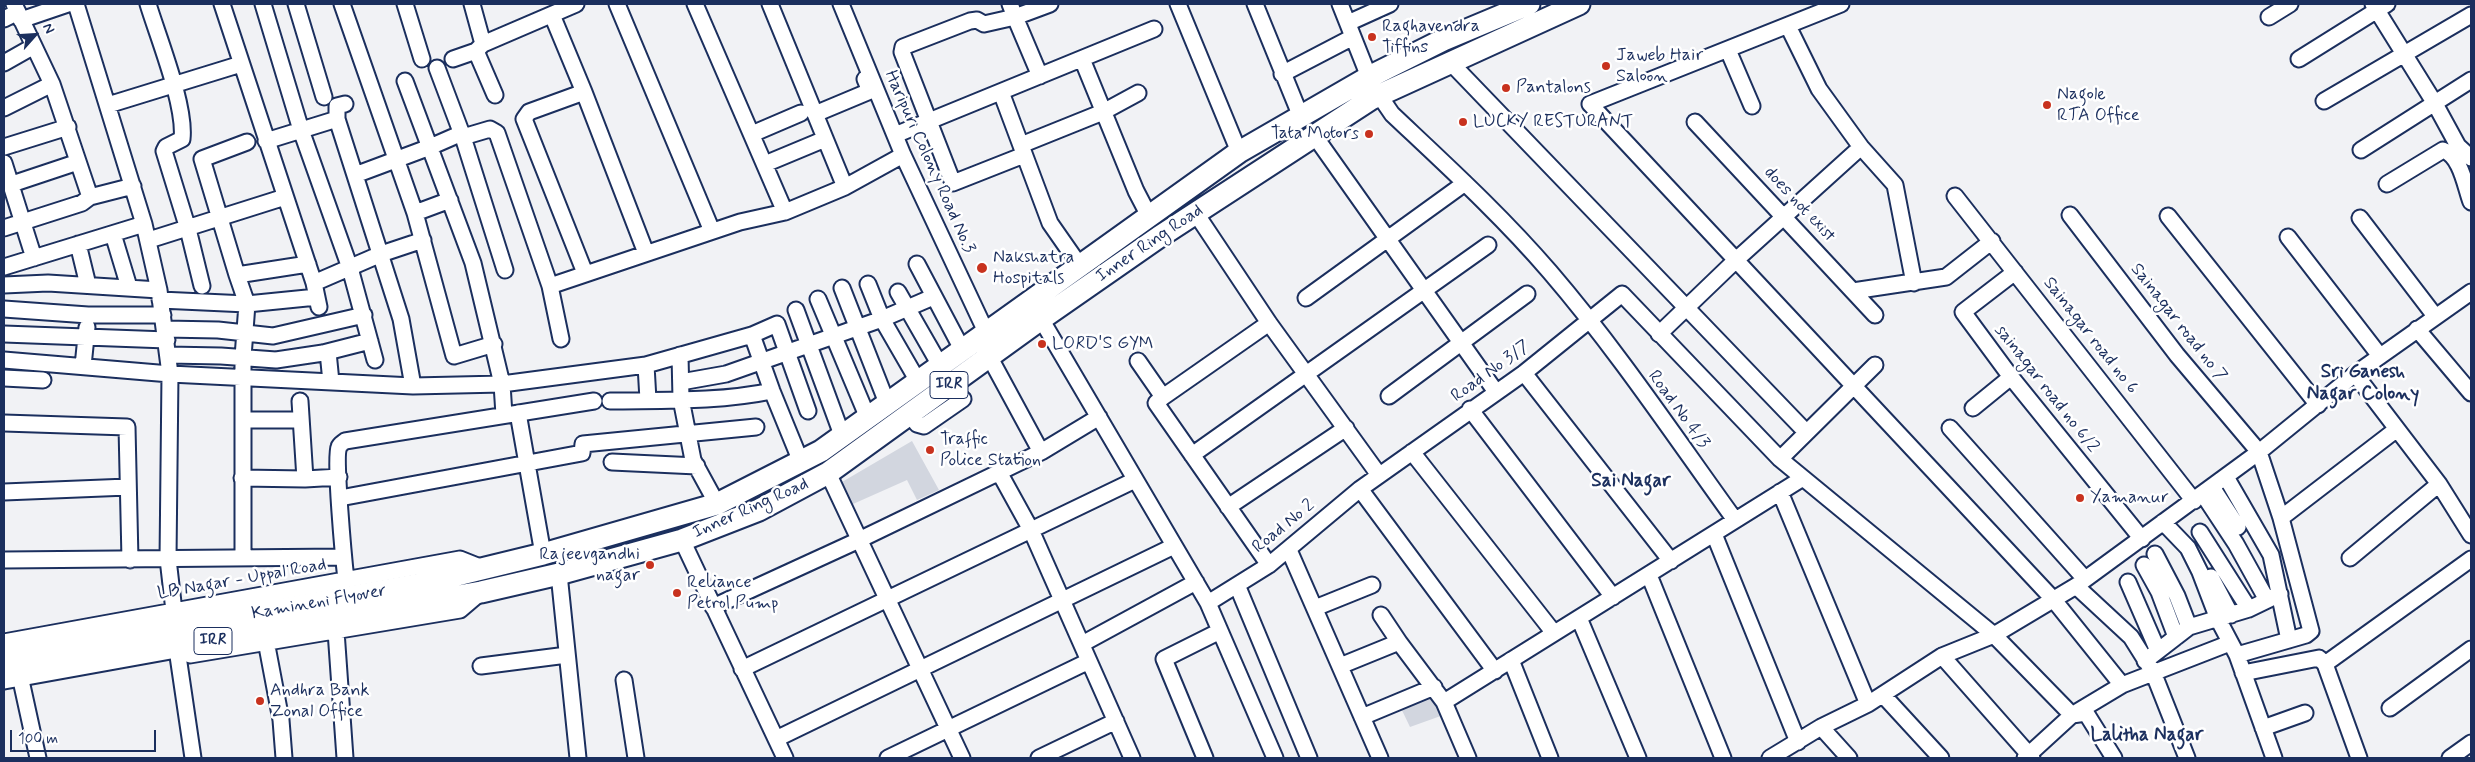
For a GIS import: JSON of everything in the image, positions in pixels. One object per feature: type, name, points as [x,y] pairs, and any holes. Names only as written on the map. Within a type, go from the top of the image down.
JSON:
[{"type":"highway","name":"Inner Ring Road","points":[[481,592],[559,574],[682,540],[759,510],[828,473],[1040,319],[1195,212],[1314,135],[1374,86],[1443,40],[1529,4]]},
{"type":"highway","name":"Inner Ring Road","points":[[486,569],[717,504],[801,462],[821,451],[941,367],[1239,152],[1301,117],[1374,86],[1450,62],[1579,4]]},
{"type":"highway","points":[[1110,271],[1107,257],[1111,250],[1111,244]]},
{"type":"highway","name":"Kamineni Flyover","points":[[4,659],[362,595],[486,569]]},
{"type":"highway","name":"Kamineni Flyover","points":[[13,682],[481,592]]},
{"type":"street","points":[[4,19],[17,12],[68,4]]},
{"type":"street","points":[[76,4],[144,224],[160,295],[170,374],[168,560],[174,611]]},
{"type":"street","points":[[148,4],[173,84],[183,129],[182,139],[166,148],[164,152],[188,229],[202,286]]},
{"type":"street","points":[[222,4],[317,296]]},
{"type":"street","points":[[263,4],[301,130],[350,268],[375,360]]},
{"type":"street","points":[[296,4],[324,97]]},
{"type":"street","points":[[342,4],[415,213],[454,356],[494,344]]},
{"type":"street","points":[[405,4],[422,58]]},
{"type":"street","points":[[617,4],[712,231]]},
{"type":"street","points":[[696,4],[756,133],[785,212]]},
{"type":"street","points":[[770,4],[808,114],[826,139],[845,187]]},
{"type":"street","name":"Haripuri Colony Road No.3","points":[[841,4],[873,90],[986,334]]},
{"type":"street","points":[[1050,4],[1012,10],[984,24],[977,20],[970,21],[903,48],[902,52],[953,183],[1104,112],[1138,93]]},
{"type":"street","points":[[1178,4],[1239,152]]},
{"type":"street","points":[[1254,4],[1301,117]]},
{"type":"street","name":"Road No 4/3","points":[[1340,4],[1374,86],[1392,114],[1509,226],[1590,321],[1735,520]]},
{"type":"street","points":[[1282,74],[1390,4]]},
{"type":"street","points":[[1841,4],[1590,104],[2053,599],[2122,685]]},
{"type":"street","points":[[2270,16],[2290,4]]},
{"type":"street","points":[[477,5],[479,48],[495,95]]},
{"type":"street","points":[[2299,59],[2379,6],[2403,54],[2434,102],[2458,146],[2471,158]]},
{"type":"street","points":[[454,59],[563,8],[584,92],[646,254]]},
{"type":"street","points":[[1012,10],[1040,76]]},
{"type":"street","points":[[17,12],[52,84],[90,197]]},
{"type":"street","points":[[2324,101],[2471,16]]},
{"type":"street","points":[[1788,26],[1818,89],[1861,147],[1896,185],[1914,283]]},
{"type":"street","points":[[895,135],[1154,29]]},
{"type":"street","points":[[4,62],[34,46]]},
{"type":"street","points":[[1728,50],[1752,106]]},
{"type":"street","points":[[1082,58],[1136,192],[1149,216]]},
{"type":"street","points":[[1450,62],[1806,432]]},
{"type":"street","points":[[108,105],[241,64]]},
{"type":"street","points":[[756,133],[873,90],[859,64]]},
{"type":"street","points":[[437,68],[462,135],[505,270]]},
{"type":"street","points":[[2361,150],[2471,80]]},
{"type":"street","points":[[405,81],[473,263],[494,344],[502,384],[528,463],[543,554]]},
{"type":"street","points":[[4,108],[52,84]]},
{"type":"street","points":[[584,92],[529,112],[524,119],[585,273]]},
{"type":"street","points":[[1001,92],[1050,223],[1080,266]]},
{"type":"street","points":[[345,104],[337,106],[336,119],[401,319],[414,386]]},
{"type":"street","points":[[266,141],[336,119]]},
{"type":"street","name":"does not exist","points":[[1695,122],[1875,315]]},
{"type":"street","points":[[4,147],[68,127]]},
{"type":"street","points":[[355,176],[462,135],[490,129],[496,133],[550,286],[561,338]]},
{"type":"street","points":[[1314,135],[1496,392]]},
{"type":"street","points":[[768,162],[826,139]]},
{"type":"street","points":[[244,558],[242,420],[243,357],[247,304],[202,159],[247,142]]},
{"type":"street","points":[[1861,147],[1785,218],[1736,260],[1659,334],[1780,459],[1994,635],[2072,715]]},
{"type":"street","points":[[2387,184],[2443,150],[2450,152],[2456,161],[2471,202]]},
{"type":"street","points":[[550,286],[712,231],[785,212],[845,187],[903,155]]},
{"type":"street","points":[[12,184],[78,162]]},
{"type":"street","points":[[4,163],[23,222],[48,282]]},
{"type":"street","points":[[1306,298],[1464,183]]},
{"type":"street","points":[[4,228],[82,203],[90,197],[133,186]]},
{"type":"street","name":"Sainagar road no 6","points":[[1955,196],[2015,272],[2203,494]]},
{"type":"street","points":[[148,240],[285,197]]},
{"type":"street","points":[[415,213],[450,200]]},
{"type":"street","points":[[1195,212],[1268,323],[1379,475]]},
{"type":"street","name":"Sainagar road no 7","points":[[2070,215],[2177,355],[2259,452]]},
{"type":"street","points":[[2168,216],[2318,405]]},
{"type":"street","points":[[2360,218],[2434,316]]},
{"type":"street","points":[[4,267],[144,224]]},
{"type":"street","points":[[113,234],[129,286]]},
{"type":"street","points":[[2288,237],[2380,356]]},
{"type":"street","points":[[4,285],[48,282],[129,286],[160,295],[247,304],[317,296],[350,268],[381,254],[423,240]]},
{"type":"street","points":[[1853,291],[1946,277],[1992,241]]},
{"type":"street","points":[[78,244],[88,285]]},
{"type":"street","points":[[1192,455],[1488,245]]},
{"type":"street","points":[[237,275],[308,264]]},
{"type":"street","points":[[917,264],[963,351]]},
{"type":"street","name":"sainagar road no 6/2","points":[[2015,272],[1963,312],[2011,377],[2142,539]]},
{"type":"street","points":[[868,284],[882,319],[918,383]]},
{"type":"street","points":[[842,288],[887,403]]},
{"type":"street","points":[[898,292],[941,367]]},
{"type":"street","points":[[1770,758],[1821,727],[1868,704],[1942,656],[1994,635],[2081,583],[2259,452],[2355,374],[2434,316],[2471,292]]},
{"type":"street","points":[[1389,396],[1527,294]]},
{"type":"street","name":"Road No 3/7","points":[[1379,475],[1524,372],[1622,294],[1659,334]]},
{"type":"street","points":[[681,382],[726,374],[882,319],[933,297]]},
{"type":"street","points":[[818,299],[868,418]]},
{"type":"street","points":[[4,309],[88,315],[165,328],[218,330],[273,336],[364,315]]},
{"type":"street","points":[[796,310],[842,435]]},
{"type":"street","points":[[83,366],[88,315]]},
{"type":"street","points":[[1040,319],[1208,603],[1276,758]]},
{"type":"street","points":[[1268,323],[1156,403],[1268,565]]},
{"type":"street","points":[[4,360],[243,378],[414,386],[502,384],[646,365],[752,335],[777,324],[808,411]]},
{"type":"street","points":[[4,334],[86,337],[165,328]]},
{"type":"street","points":[[2417,329],[2471,393]]},
{"type":"street","points":[[752,335],[801,462]]},
{"type":"street","points":[[168,355],[276,360],[328,352],[370,341]]},
{"type":"street","points":[[328,352],[330,382]]},
{"type":"street","points":[[680,355],[681,399],[693,460],[717,504]]},
{"type":"street","points":[[990,356],[1041,452]]},
{"type":"street","points":[[1138,361],[1163,397]]},
{"type":"street","points":[[646,365],[648,400]]},
{"type":"street","points":[[1780,459],[1875,365]]},
{"type":"street","points":[[1524,372],[1671,561]]},
{"type":"street","points":[[2355,374],[2439,484],[2471,535]]},
{"type":"street","points":[[1973,408],[2011,377]]},
{"type":"street","points":[[4,378],[43,380]]},
{"type":"street","points":[[610,401],[714,400],[772,391]]},
{"type":"street","points":[[909,414],[917,424],[924,426],[963,399]]},
{"type":"street","points":[[300,401],[305,479]]},
{"type":"street","points":[[346,580],[338,477],[339,447],[345,442],[594,401]]},
{"type":"street","points":[[1470,409],[1613,597]]},
{"type":"street","points":[[713,607],[860,540],[1041,452],[1099,417]]},
{"type":"street","points":[[242,420],[301,420]]},
{"type":"street","points":[[4,423],[127,427],[130,560]]},
{"type":"street","points":[[340,498],[582,453],[583,444],[756,427]]},
{"type":"street","points":[[1228,507],[1346,428]]},
{"type":"street","points":[[1950,428],[2081,583],[2131,637],[2149,667],[2187,758]]},
{"type":"street","points":[[2281,518],[2397,429]]},
{"type":"street","points":[[1412,452],[1554,633]]},
{"type":"street","points":[[1942,656],[2028,757],[2072,715],[2149,667],[2233,649],[2289,640],[2311,631],[2281,518],[2259,452]]},
{"type":"street","points":[[612,462],[697,466]]},
{"type":"street","points":[[1000,472],[1030,530],[1132,758]]},
{"type":"street","points":[[828,473],[962,758]]},
{"type":"street","name":"Road No 2","points":[[1208,603],[1289,550],[1379,475]]},
{"type":"street","points":[[242,478],[305,479],[338,477]]},
{"type":"street","points":[[2226,477],[2270,555],[2274,593],[2289,640]]},
{"type":"street","points":[[1444,702],[1803,478]]},
{"type":"street","points":[[742,669],[1135,480]]},
{"type":"street","points":[[2350,558],[2439,484]]},
{"type":"street","points":[[4,492],[128,488]]},
{"type":"street","points":[[1360,489],[1495,670]]},
{"type":"street","points":[[1780,492],[1868,704]]},
{"type":"street","points":[[2203,494],[2238,527]]},
{"type":"street","points":[[2203,494],[2236,544],[2274,593]]},
{"type":"street","points":[[2164,522],[2188,548],[2225,617]]},
{"type":"street","points":[[2200,532],[2249,609]]},
{"type":"street","points":[[1714,534],[1798,742]]},
{"type":"street","points":[[682,540],[785,758]]},
{"type":"street","points":[[776,739],[1174,546]]},
{"type":"street","points":[[2270,555],[2289,549]]},
{"type":"street","points":[[1289,550],[1380,758]]},
{"type":"street","points":[[2155,554],[2177,596],[2189,627]]},
{"type":"street","points":[[4,560],[343,557]]},
{"type":"street","name":"LB Nagar - Uppal Road","points":[[4,642],[460,559],[486,569]]},
{"type":"street","points":[[2326,664],[2471,559]]},
{"type":"street","points":[[2144,565],[2158,592],[2176,637]]},
{"type":"street","points":[[2149,667],[2158,651],[2189,627],[2249,609],[2274,593],[2294,569]]},
{"type":"street","points":[[559,574],[578,758]]},
{"type":"street","points":[[1649,574],[1723,758]]},
{"type":"street","points":[[2211,578],[2225,617],[2233,649],[2274,758]]},
{"type":"street","points":[[1082,644],[1196,582]]},
{"type":"street","points":[[2128,582],[2158,651]]},
{"type":"street","points":[[1237,585],[1309,758]]},
{"type":"street","points":[[1315,608],[1372,585]]},
{"type":"street","points":[[4,689],[13,682],[460,610],[481,592]]},
{"type":"street","points":[[1381,615],[1444,702],[1468,758]]},
{"type":"street","points":[[1579,618],[1638,758]]},
{"type":"street","points":[[336,631],[345,758]]},
{"type":"street","points":[[1205,758],[1164,659],[1220,631]]},
{"type":"street","points":[[266,641],[281,720],[284,758]]},
{"type":"street","points":[[1340,666],[1399,642]]},
{"type":"street","points":[[2390,708],[2471,649]]},
{"type":"street","points":[[481,666],[566,655]]},
{"type":"street","points":[[178,656],[193,758]]},
{"type":"street","points":[[2243,673],[2319,658],[2326,664],[2359,758]]},
{"type":"street","points":[[1511,660],[1550,758]]},
{"type":"street","points":[[888,758],[1089,661]]},
{"type":"street","points":[[624,680],[636,758]]},
{"type":"street","points":[[13,682],[38,758]]},
{"type":"street","points":[[1362,717],[1434,688]]},
{"type":"street","points":[[1883,695],[1941,758]]},
{"type":"street","points":[[2072,715],[2086,712],[2114,758]]},
{"type":"street","points":[[2263,728],[2306,713]]},
{"type":"street","points":[[1039,758],[1116,721]]},
{"type":"street","points":[[1821,727],[1849,758]]},
{"type":"street","points":[[2450,758],[2471,743]]},
{"type":"shaded area","points":[[912,441],[939,490],[917,500],[907,480],[853,504],[842,482]]},
{"type":"shaded area","points":[[1434,687],[1449,713],[1410,727],[1398,702]]},
{"type":"place","name":"Raghavendra Tiffins","points":[[1372,37]]},
{"type":"place","name":"Jaweb Hair Saloon","points":[[1606,66]]},
{"type":"place","name":"Pantalons","points":[[1506,88]]},
{"type":"place","name":"Nagole RTA Office","points":[[2047,105]]},
{"type":"place","name":"LUCKY RESTURANT","points":[[1463,122]]},
{"type":"place","name":"Tata Motors","points":[[1369,134]]},
{"type":"place","name":"Nakshatra Hospitals","points":[[982,268]]},
{"type":"place","name":"LORD'S GYM","points":[[1042,344]]},
{"type":"place","name":"Traffic Police Station","points":[[930,450]]},
{"type":"place","name":"Yamanur","points":[[2080,498]]},
{"type":"place","name":"Rajeevgandhi nagar","points":[[650,565]]},
{"type":"place","name":"Reliance Petrol Pump","points":[[677,593]]},
{"type":"place","name":"Andhra Bank Zonal Office","points":[[260,701]]},
{"type":"district","name":"Sri Ganesh Nagar Colony","points":[[2363,384]]},
{"type":"district","name":"Sai Nagar","points":[[1631,482]]},
{"type":"district","name":"Lalitha Nagar","points":[[2147,736]]}]
